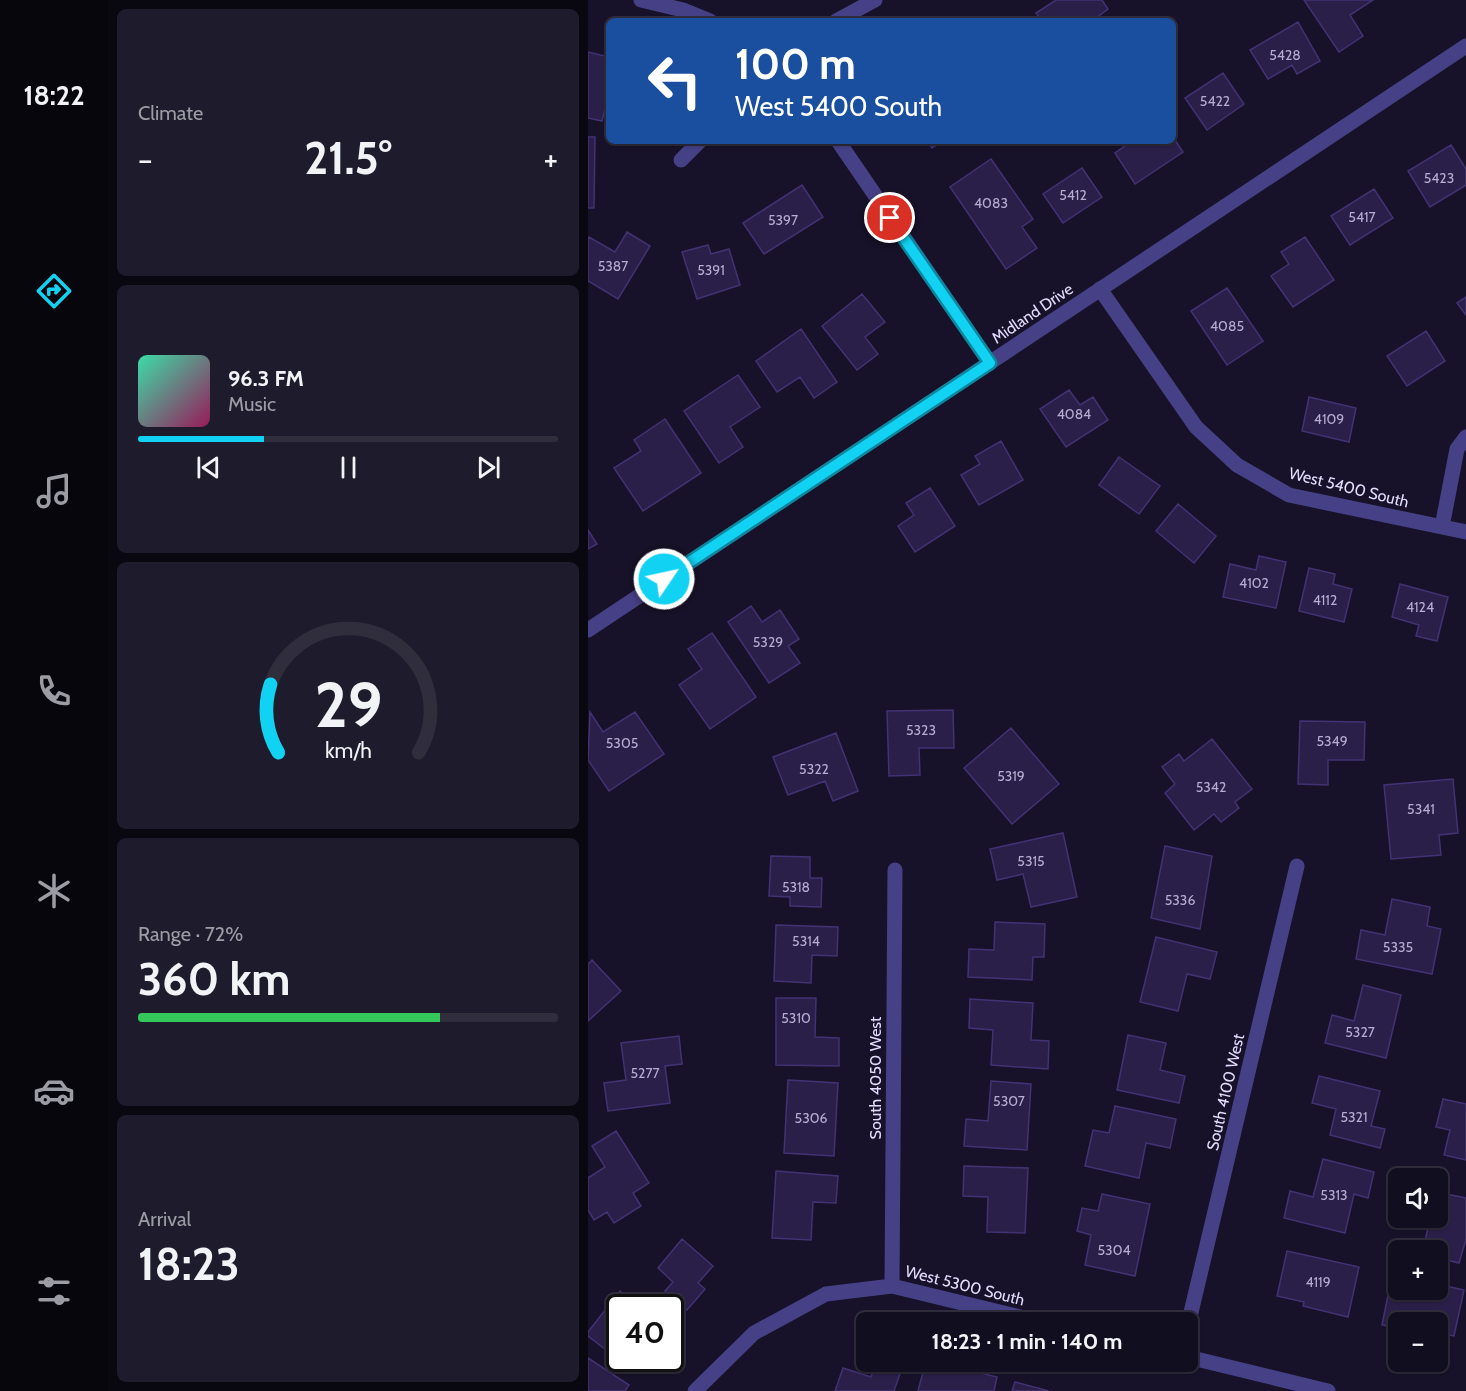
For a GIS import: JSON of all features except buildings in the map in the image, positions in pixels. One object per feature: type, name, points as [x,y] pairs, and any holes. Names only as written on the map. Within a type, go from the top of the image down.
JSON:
[{"type":"street","points":[[640,0],[683,10],[703,18]]},
{"type":"street","points":[[842,18],[875,0]]},
{"type":"street","name":"Midland Drive","points":[[588,630],[1466,45]]},
{"type":"street","points":[[681,160],[697,144]]},
{"type":"street","points":[[840,144],[990,363]]},
{"type":"street","name":"West 5400 South","points":[[1100,289],[1196,427],[1237,465],[1289,495],[1466,532]]},
{"type":"street","points":[[1442,527],[1457,449],[1466,437]]},
{"type":"street","name":"South 4100 West","points":[[1191,1312],[1297,866]]},
{"type":"street","name":"South 4050 West","points":[[892,1286],[894,870]]},
{"type":"street","name":"West 5300 South","points":[[694,1391],[754,1333],[826,1294],[892,1286],[1000,1312]]},
{"type":"street","points":[[1198,1360],[1328,1391]]},
{"type":"route","points":[[664,579],[990,363],[890,218]]}]
